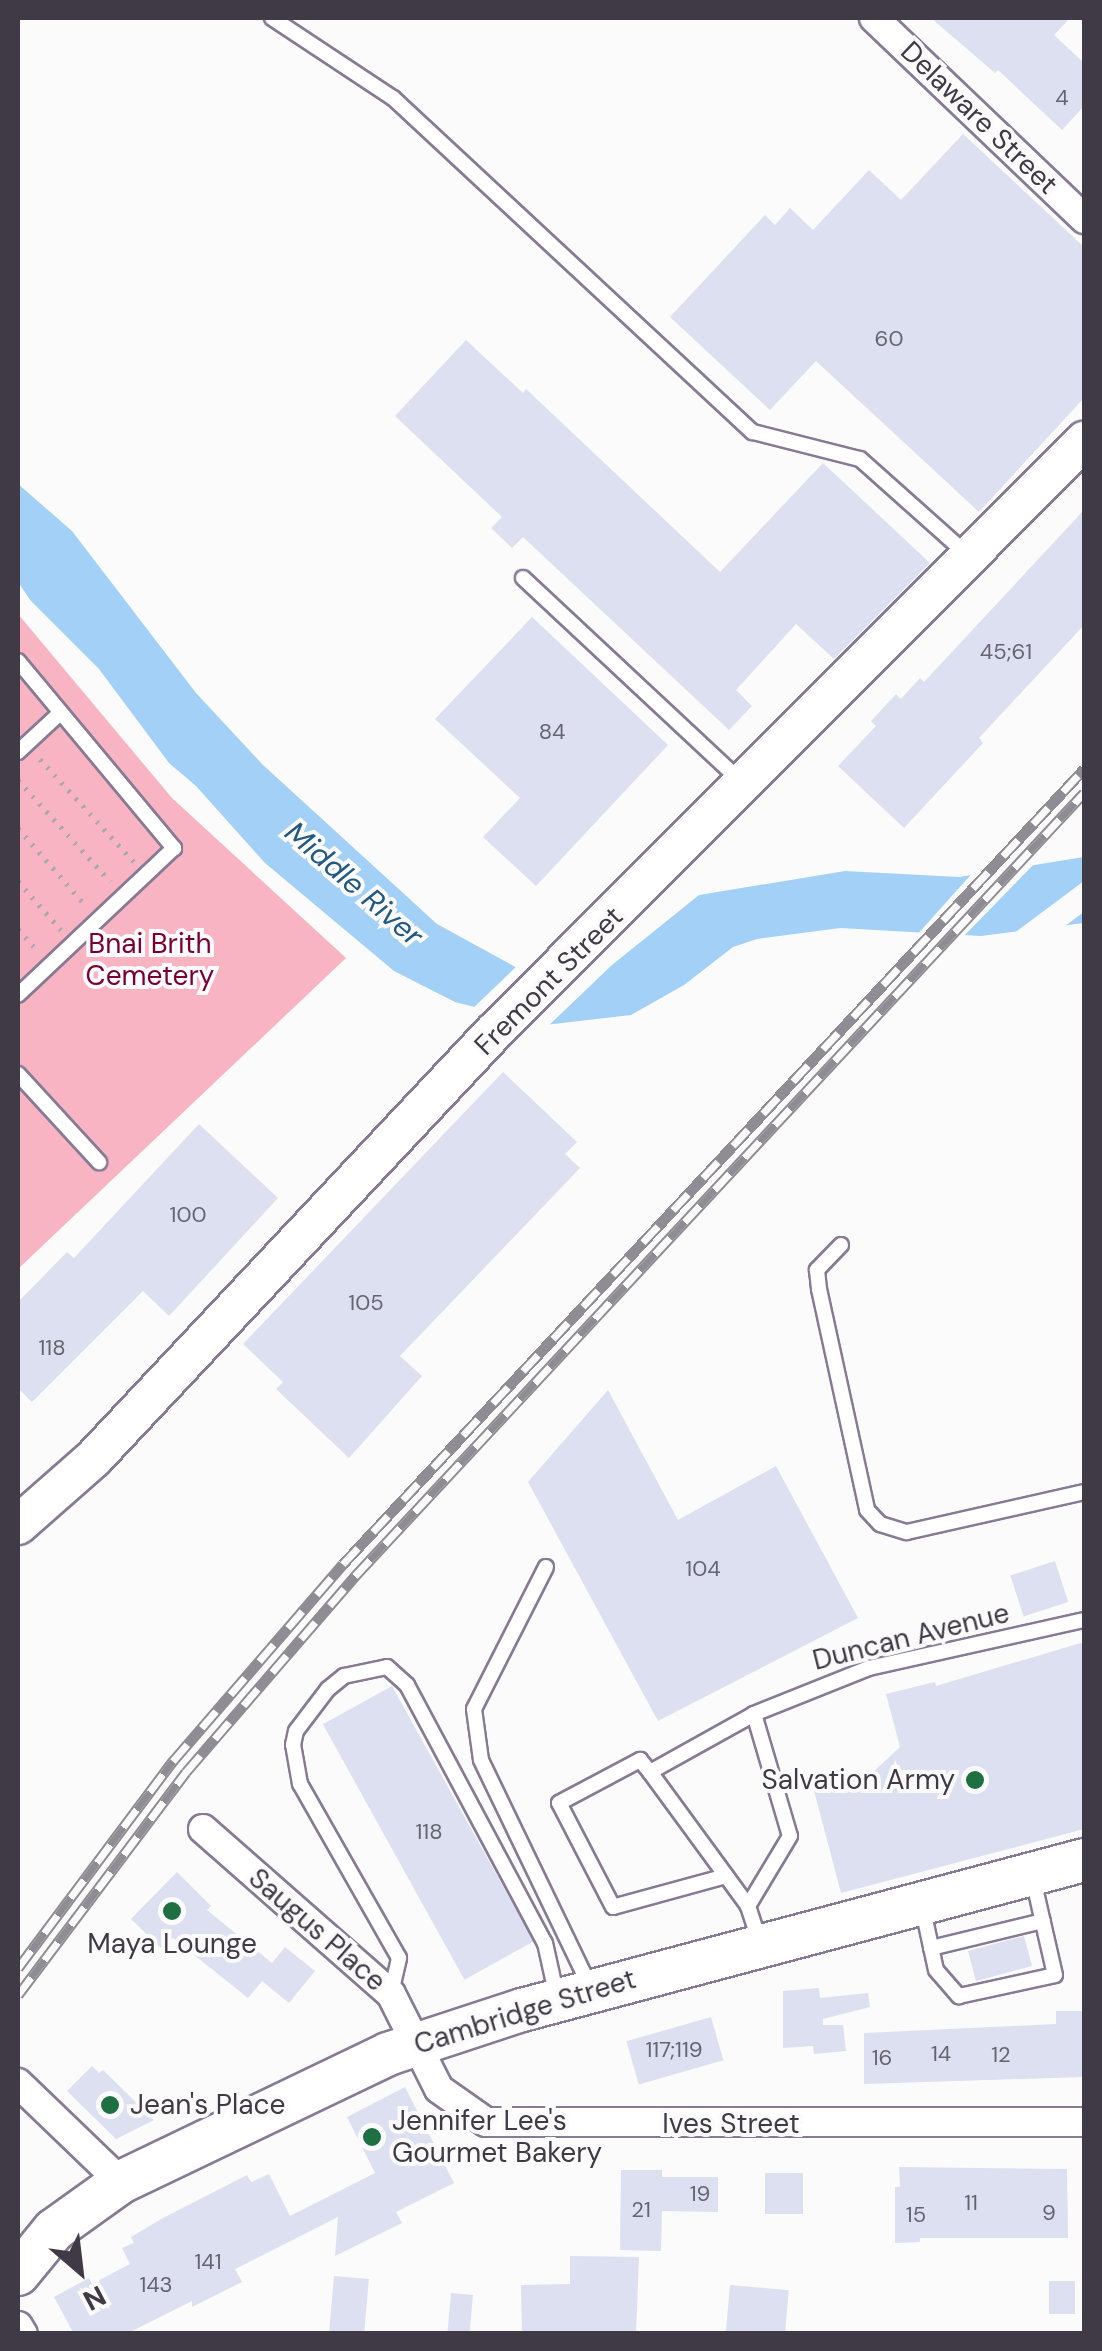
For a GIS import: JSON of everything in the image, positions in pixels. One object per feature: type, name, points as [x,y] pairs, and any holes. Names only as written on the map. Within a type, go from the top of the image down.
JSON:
[{"type":"main road","name":"Cambridge Street","points":[[18,2274],[54,2230],[121,2182],[323,2082],[413,2044],[575,1996],[754,1925],[922,1903],[1084,1860]]},
{"type":"street","name":"Delaware Street","points":[[874,18],[1084,220]]},
{"type":"street","name":"Fremont Street","points":[[18,1526],[94,1458],[493,1033],[745,785],[1084,440]]},
{"type":"street","name":"Saugus Place","points":[[202,1829],[391,1994],[413,2044]]},
{"type":"street","name":"Ives Street","points":[[413,2044],[439,2089],[486,2122],[1084,2122]]},
{"type":"street","points":[[18,2082],[121,2182]]},
{"type":"street","points":[[18,2326],[23,2334]]},
{"type":"lane","points":[[272,18],[392,98],[754,432],[860,459],[970,556]]},
{"type":"lane","points":[[523,578],[745,785]]},
{"type":"lane","points":[[18,660],[174,848],[18,995]]},
{"type":"lane","points":[[23,747],[59,714]]},
{"type":"lane","points":[[18,1074],[99,1162]]},
{"type":"lane","points":[[841,1245],[817,1270],[818,1288],[867,1510],[880,1524],[907,1532],[1084,1492]]},
{"type":"lane","points":[[546,1567],[474,1709],[481,1760],[575,1996]]},
{"type":"lane","name":"Duncan Avenue","points":[[650,1772],[754,1714],[869,1668],[1084,1620]]},
{"type":"lane","points":[[391,1994],[398,1958],[300,1784],[293,1746],[296,1731],[328,1689],[344,1676],[388,1668],[408,1684],[575,1996]]},
{"type":"lane","points":[[754,1714],[790,1836],[754,1925]]},
{"type":"lane","points":[[726,1876],[613,1907],[559,1803],[640,1760],[726,1876],[754,1925]]},
{"type":"lane","points":[[922,1903],[936,1970],[958,1996],[1055,1976],[1032,1874]]},
{"type":"lane","points":[[931,1948],[1042,1920]]},
{"type":"path","points":[[23,747],[146,875]]},
{"type":"path","points":[[18,780],[124,895]]},
{"type":"path","points":[[18,828],[98,919]]},
{"type":"path","points":[[18,881],[73,943]]},
{"type":"path","points":[[18,929],[50,964]]},
{"type":"green space","name":"Bnai Brith Cemetery","points":[[18,614],[172,798],[346,958],[18,1269]]},
{"type":"water","name":"Middle River","points":[[18,484],[72,531],[196,693],[263,765],[437,924],[528,974],[612,965],[699,895],[845,871],[959,877],[1084,857],[1084,923],[981,936],[840,928],[757,939],[733,947],[684,985],[631,1015],[545,1025],[455,1002],[394,971],[265,863],[196,786],[169,763],[99,669],[31,601],[18,582]]},
{"type":"pier","points":[[1038,860],[961,939],[916,936],[976,869]]},
{"type":"pier","points":[[1084,881],[1084,912],[1058,931],[1009,937]]},
{"type":"pier","points":[[608,961],[612,965],[544,1030],[470,1011],[519,964],[529,969],[555,970]]},
{"type":"building","points":[[931,18],[1070,18],[1054,35],[1084,63],[1084,106],[1062,130],[998,70],[995,73]]},
{"type":"building","points":[[963,134],[1084,247],[1084,398],[979,512],[816,361],[770,410],[670,317],[765,215],[775,225],[790,208],[813,230],[869,170],[901,200]]},
{"type":"building","points":[[466,340],[523,393],[526,389],[720,572],[823,463],[930,563],[834,659],[796,624],[736,690],[752,706],[729,730],[523,537],[512,548],[491,528],[502,517],[395,416]]},
{"type":"building","points":[[1084,510],[1084,625],[979,738],[983,743],[904,828],[838,766],[876,726],[871,721],[896,694],[901,699],[920,678],[924,682]]},
{"type":"building","points":[[532,617],[668,745],[536,886],[483,837],[520,798],[435,719]]},
{"type":"building","points":[[503,1072],[577,1142],[565,1154],[580,1168],[400,1356],[422,1376],[349,1458],[276,1389],[283,1382],[243,1344]]},
{"type":"building","points":[[199,1124],[278,1198],[169,1316],[143,1291],[32,1402],[18,1388],[18,1302],[67,1252],[74,1258]]},
{"type":"building","points":[[608,1390],[678,1520],[776,1466],[858,1618],[658,1721],[528,1482]]},
{"type":"building","points":[[1055,1561],[1068,1602],[1024,1616],[1010,1576]]},
{"type":"building","name":"Salvation Army","points":[[1084,1642],[1084,1829],[841,1893],[813,1787],[873,1772],[900,1747],[886,1694],[935,1682],[936,1686]]},
{"type":"building","points":[[392,1686],[534,1941],[464,1980],[323,1724]]},
{"type":"building","points":[[177,1872],[211,1906],[207,1910],[272,1963],[285,1947],[315,1971],[289,2003],[262,1981],[248,1998],[173,1938],[162,1949],[131,1919]]},
{"type":"building","points":[[1024,1936],[1032,1966],[976,1981],[968,1951]]},
{"type":"building","points":[[819,1988],[820,1998],[868,1993],[870,2007],[823,2019],[823,2025],[843,2025],[846,2051],[814,2054],[813,2046],[783,2048],[783,1991]]},
{"type":"building","points":[[1056,2011],[1084,2011],[1084,2077],[864,2084],[864,2033],[1056,2024]]},
{"type":"building","points":[[711,2017],[723,2060],[639,2085],[626,2041]]},
{"type":"building","name":"Jean's Place","points":[[92,2066],[99,2073],[103,2070],[154,2120],[116,2139],[67,2091]]},
{"type":"building","points":[[405,2087],[454,2183],[396,2212],[402,2223],[335,2256],[338,2217],[235,2269],[242,2282],[192,2307],[192,2301],[126,2334],[74,2334],[54,2297],[89,2278],[92,2284],[130,2264],[122,2248],[134,2243],[131,2237],[163,2218],[247,2175],[251,2182],[269,2174],[290,2216],[375,2173],[347,2117]]},
{"type":"building","points":[[899,2167],[1067,2169],[1068,2238],[920,2238],[920,2242],[895,2243]]},
{"type":"building","points":[[621,2170],[662,2170],[662,2177],[718,2177],[718,2212],[662,2211],[661,2251],[620,2250]]},
{"type":"building","points":[[765,2173],[803,2173],[803,2214],[765,2214]]},
{"type":"building","points":[[570,2256],[639,2257],[636,2334],[522,2334],[521,2285],[570,2284]]},
{"type":"building","points":[[334,2276],[369,2279],[364,2334],[329,2334]]},
{"type":"building","points":[[1049,2281],[1075,2281],[1075,2314],[1049,2314]]},
{"type":"building","points":[[730,2285],[789,2290],[785,2334],[726,2334]]},
{"type":"building","points":[[451,2293],[473,2295],[469,2334],[447,2334]]},
{"type":"railway","points":[[18,1968],[173,1761],[343,1564],[1084,769]]},
{"type":"railway","points":[[18,1995],[186,1772],[355,1576],[1084,793]]},
{"type":"place","name":"Salvation Army","points":[[975,1780]]},
{"type":"place","name":"Maya Lounge","points":[[172,1911]]},
{"type":"place","name":"Jean's Place","points":[[110,2105]]},
{"type":"place","name":"Jennifer Lee's Gourmet Bakery","points":[[372,2137]]}]
